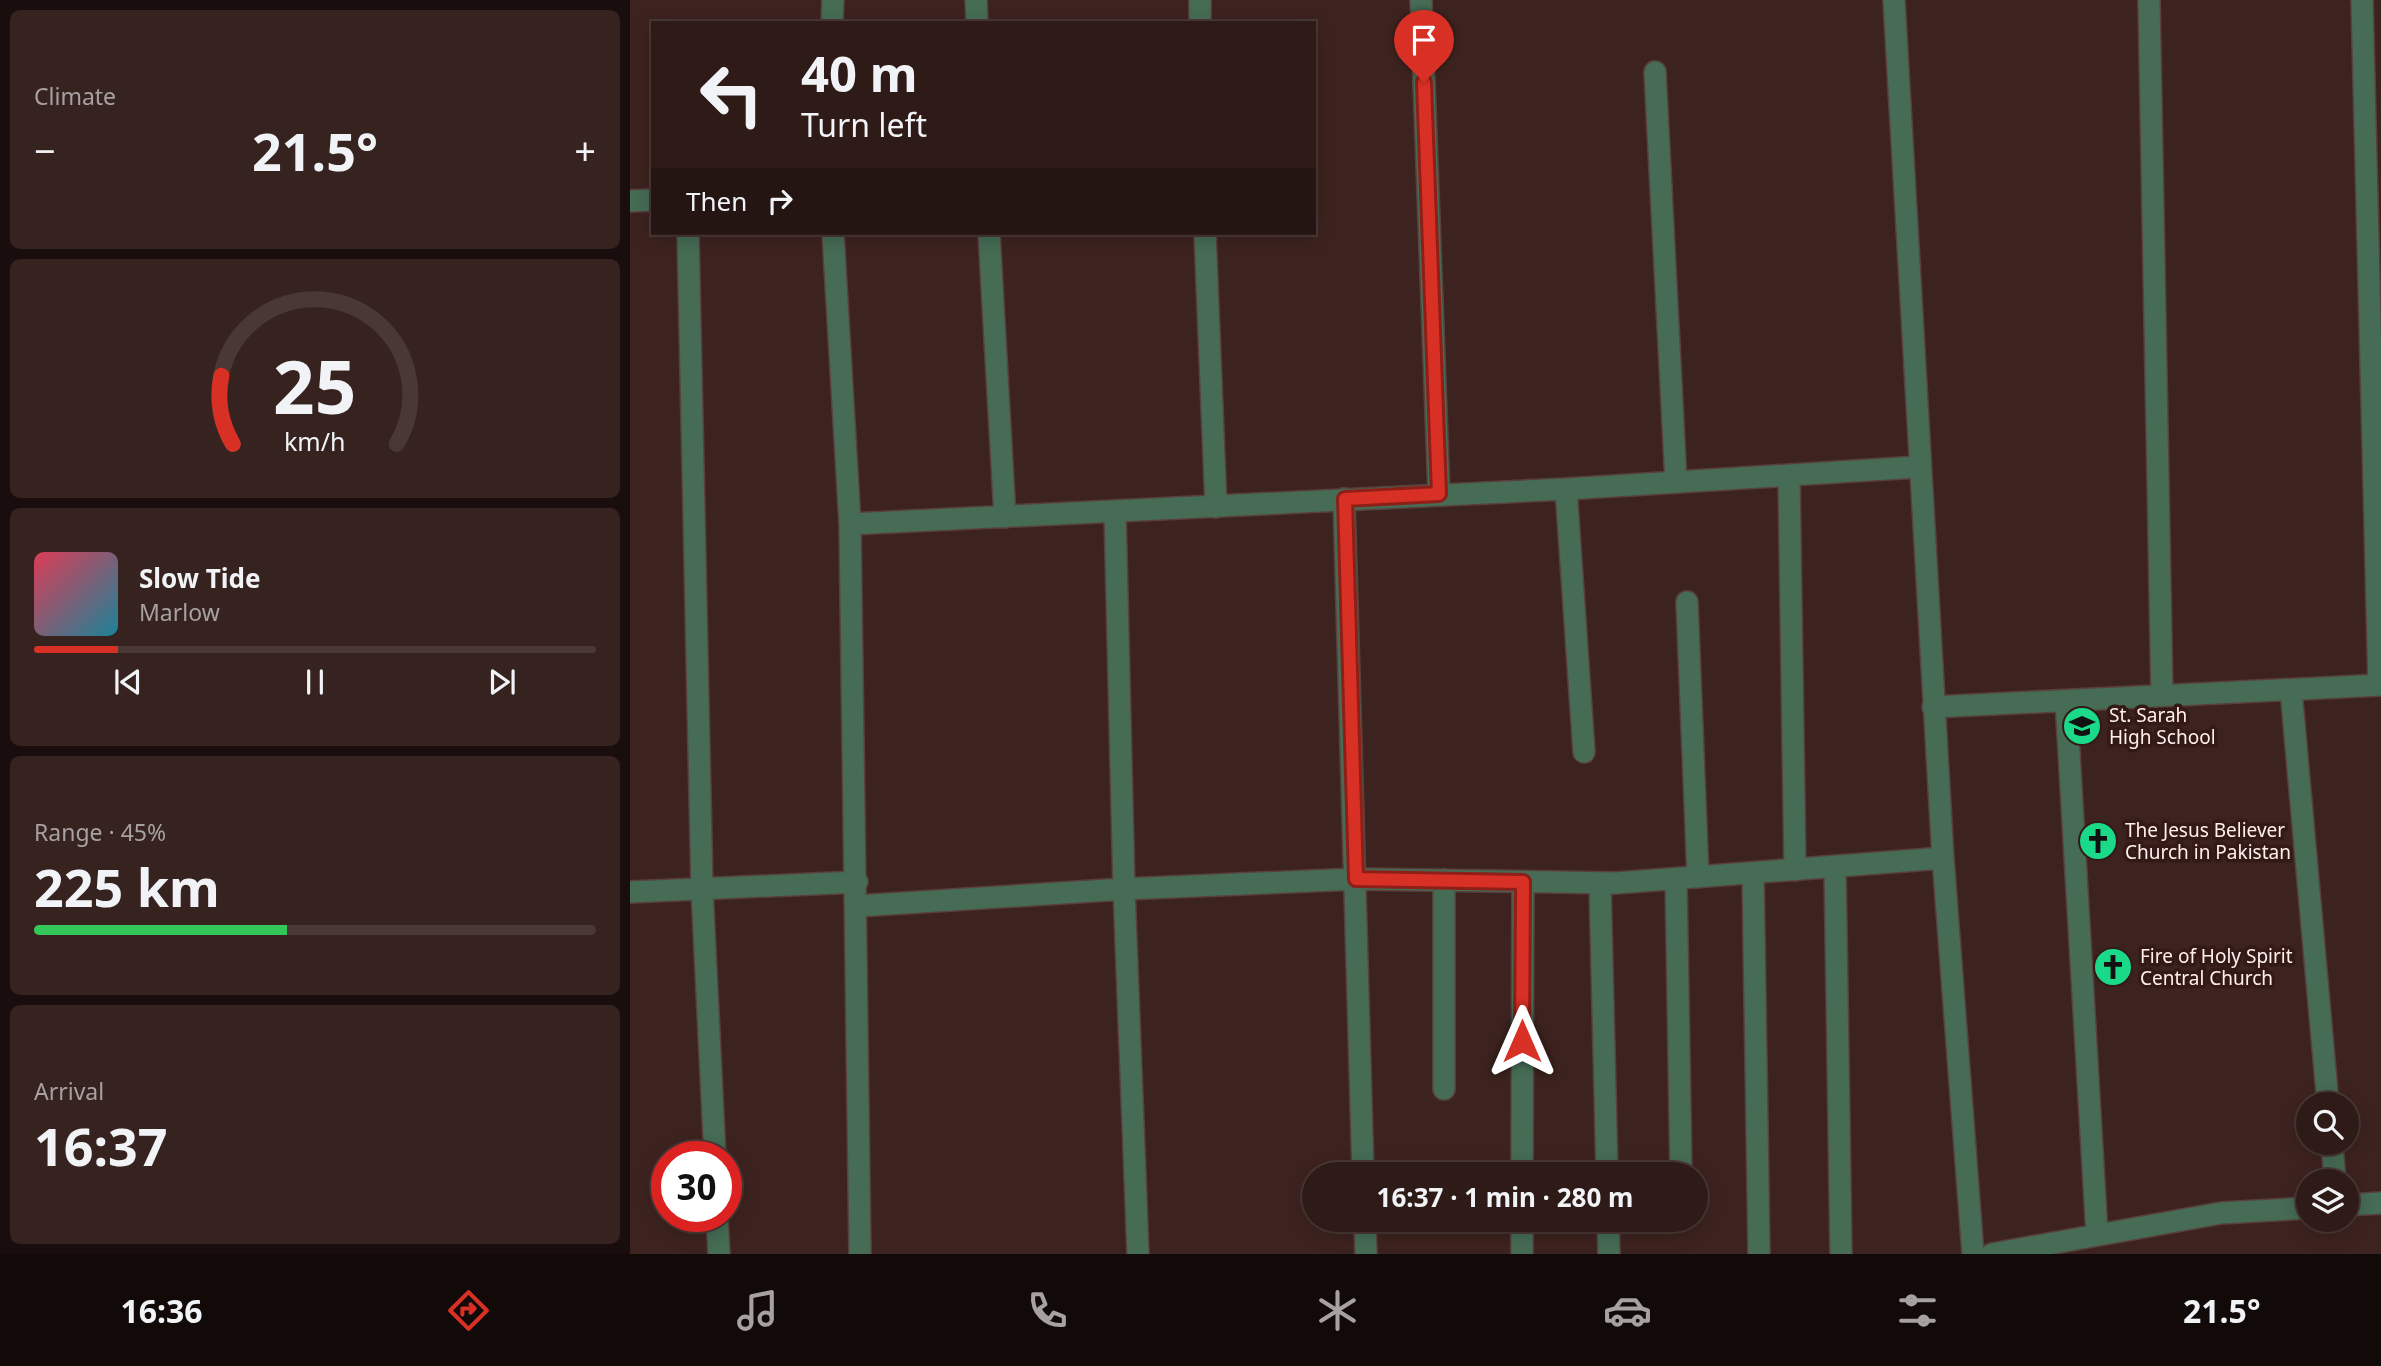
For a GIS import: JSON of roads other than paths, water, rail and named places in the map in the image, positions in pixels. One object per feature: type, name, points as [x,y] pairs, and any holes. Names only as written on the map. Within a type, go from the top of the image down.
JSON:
[{"type":"street","points":[[832,0],[832,21]]},
{"type":"street","points":[[975,0],[977,21]]},
{"type":"street","points":[[1200,0],[1200,21]]},
{"type":"street","points":[[1421,0],[1439,494]]},
{"type":"street","points":[[1894,0],[1918,467],[1942,858],[1973,1254]]},
{"type":"street","points":[[2148,0],[2162,696]]},
{"type":"street","points":[[1933,707],[2380,685],[2373,131],[2362,0]]},
{"type":"street","points":[[1655,72],[1676,482]]},
{"type":"street","points":[[630,201],[651,200]]},
{"type":"street","points":[[688,235],[702,889],[714,1141]]},
{"type":"street","points":[[833,235],[850,524],[857,881],[860,1254]]},
{"type":"street","points":[[989,235],[1005,517]]},
{"type":"street","points":[[1205,235],[1216,507]]},
{"type":"street","points":[[850,524],[1566,489],[1918,467]]},
{"type":"street","points":[[1789,475],[1795,870]]},
{"type":"street","points":[[1566,489],[1584,752]]},
{"type":"street","points":[[1345,499],[1363,1162]]},
{"type":"street","points":[[1115,512],[1124,889],[1138,1254]]},
{"type":"street","points":[[1687,601],[1698,877]]},
{"type":"street","points":[[2291,690],[2327,1092]]},
{"type":"street","points":[[2066,701],[2097,1235]]},
{"type":"street","points":[[857,906],[1124,889],[1356,879],[1600,883],[1942,858]]},
{"type":"street","points":[[1835,866],[1841,1254]]},
{"type":"street","points":[[1753,873],[1759,1254]]},
{"type":"street","points":[[1676,878],[1681,1162]]},
{"type":"street","points":[[1444,880],[1444,1089]]},
{"type":"street","points":[[630,892],[857,881]]},
{"type":"street","points":[[1522,1162],[1523,882]]},
{"type":"street","points":[[1600,883],[1607,1162]]},
{"type":"street","points":[[2359,1204],[2381,1203]]},
{"type":"street","points":[[1992,1254],[2221,1213],[2296,1209]]},
{"type":"street","points":[[718,1232],[719,1254]]},
{"type":"street","points":[[1365,1232],[1366,1254]]},
{"type":"street","points":[[1522,1232],[1522,1254]]},
{"type":"street","points":[[1608,1232],[1609,1254]]},
{"type":"place","name":"St. Sarah High School","points":[[2082,726]]},
{"type":"place","name":"The Jesus Believer Church in Pakistan","points":[[2098,841]]},
{"type":"place","name":"Fire of Holy Spirit Central Church","points":[[2113,967]]}]
